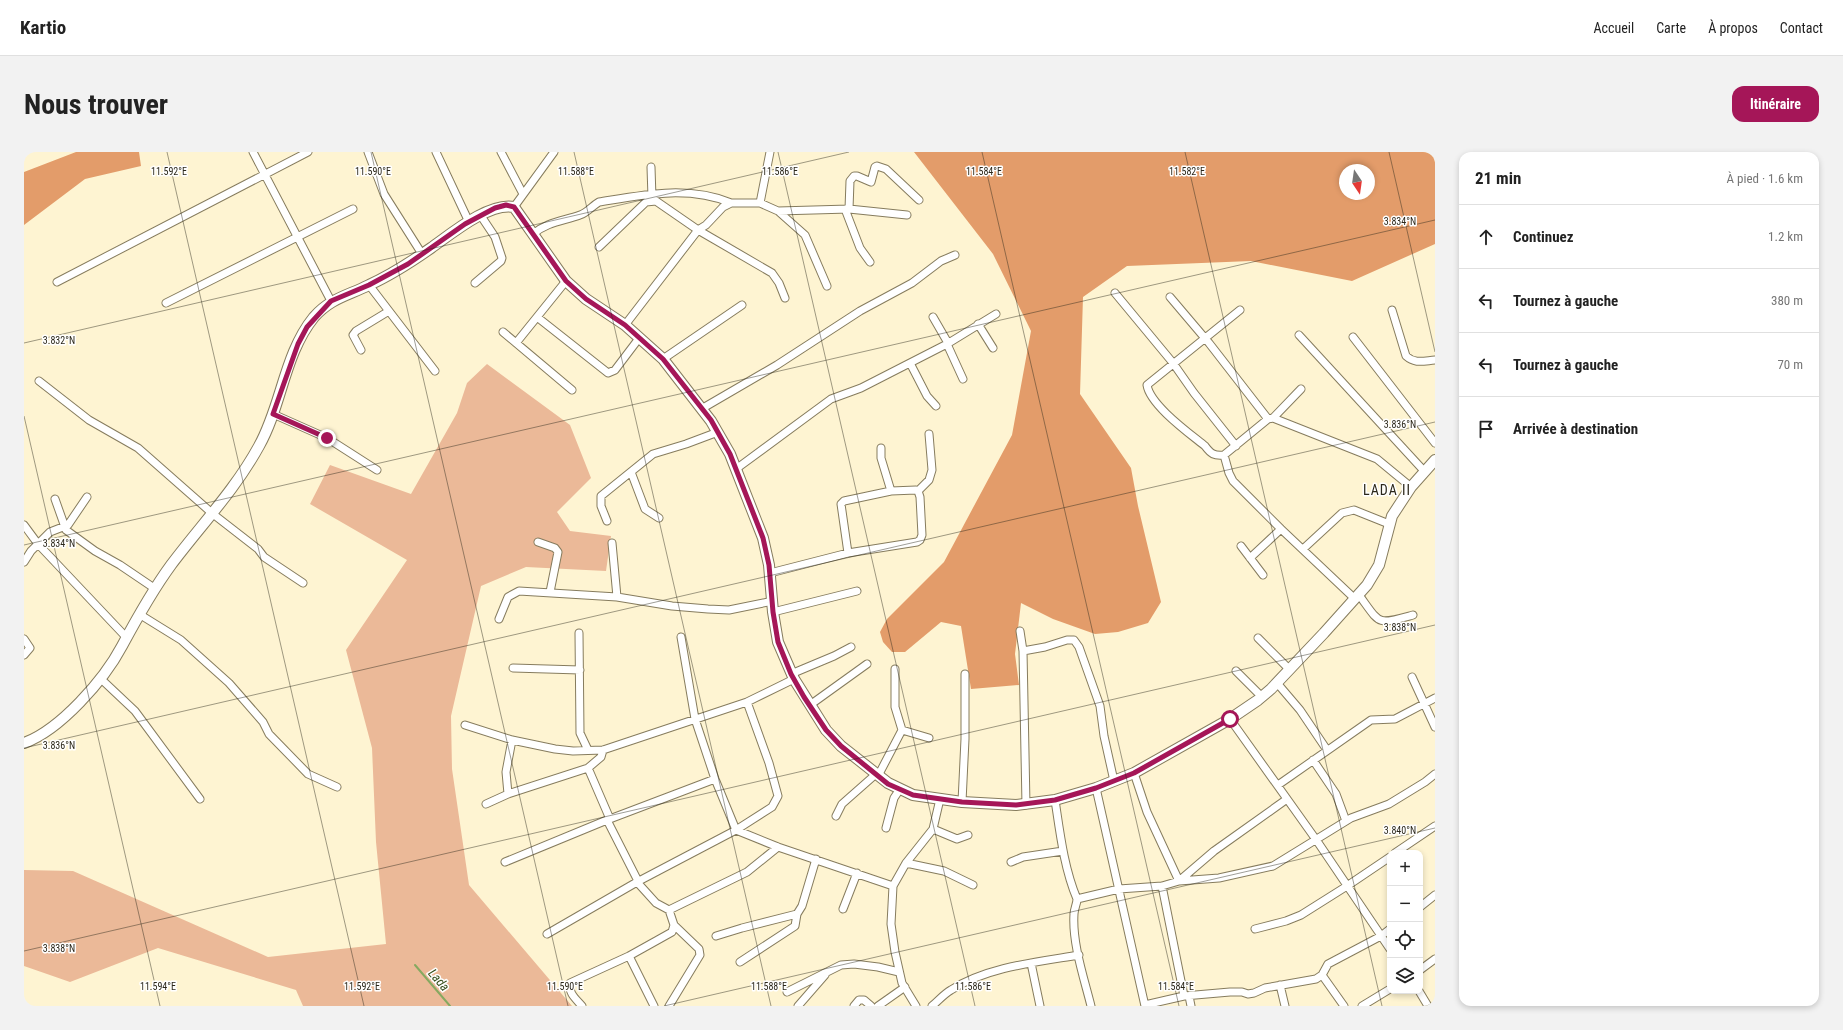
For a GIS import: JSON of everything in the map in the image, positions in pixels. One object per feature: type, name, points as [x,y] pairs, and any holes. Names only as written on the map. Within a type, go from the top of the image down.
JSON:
[{"type":"street","points":[[253,152],[331,301]]},
{"type":"street","points":[[57,282],[308,152]]},
{"type":"street","points":[[368,152],[384,194],[422,254]]},
{"type":"street","points":[[436,152],[469,222]]},
{"type":"street","points":[[501,152],[523,194]]},
{"type":"street","points":[[514,207],[554,152]]},
{"type":"street","points":[[760,203],[770,152]]},
{"type":"street","points":[[870,262],[860,248],[847,209],[850,181],[852,178],[857,176],[871,182],[875,167],[877,166],[886,169],[919,200]]},
{"type":"street","points":[[599,247],[651,197],[651,167]]},
{"type":"street","points":[[533,234],[541,227],[582,214],[599,202],[682,193],[720,199],[731,203],[760,203],[778,210],[805,235],[827,286]]},
{"type":"street","points":[[651,197],[698,230],[772,273],[785,298]]},
{"type":"street","points":[[625,325],[698,230],[706,225],[723,207],[731,203]]},
{"type":"street","points":[[24,743],[37,738],[51,729],[85,696],[100,678],[122,647],[126,637],[154,588],[213,514],[243,473],[260,444],[273,414],[298,344],[307,327],[331,301],[369,285],[408,264],[469,222],[495,208],[506,205],[514,207],[566,281],[586,299],[625,325],[663,359],[703,408],[718,432],[736,469],[763,538],[770,573],[773,612],[778,642],[793,676],[826,730],[841,746],[888,784],[913,795],[962,802],[1026,805],[1055,800],[1096,788],[1134,773],[1230,719],[1262,697],[1277,683],[1357,597],[1379,565],[1392,516],[1412,487],[1433,461]]},
{"type":"street","points":[[166,303],[353,209]]},
{"type":"street","points":[[778,210],[847,209],[907,215]]},
{"type":"street","points":[[475,283],[501,261],[502,258],[495,237],[480,216]]},
{"type":"street","points":[[703,408],[777,365],[860,311],[912,283],[941,261],[955,255]]},
{"type":"street","points":[[516,343],[566,281]]},
{"type":"street","points":[[369,285],[435,371]]},
{"type":"street","points":[[1115,293],[1173,363],[1194,393],[1236,446]]},
{"type":"street","points":[[1170,297],[1206,338],[1270,418],[1377,460],[1412,487]]},
{"type":"street","points":[[663,359],[742,305]]},
{"type":"street","points":[[1240,310],[1151,380],[1147,385],[1148,391],[1161,408],[1205,446],[1211,454],[1216,456],[1224,455],[1270,418],[1301,389]]},
{"type":"street","points":[[1392,310],[1406,356],[1412,361],[1420,362],[1435,360]]},
{"type":"street","points":[[361,350],[353,336],[356,331],[389,311]]},
{"type":"street","points":[[736,469],[831,398],[861,388],[947,343],[996,314]]},
{"type":"street","points":[[537,317],[608,373],[615,370],[640,338]]},
{"type":"street","points":[[933,317],[947,343],[963,379]]},
{"type":"street","points":[[978,324],[993,348]]},
{"type":"street","points":[[503,332],[572,390]]},
{"type":"street","points":[[1299,335],[1425,472]]},
{"type":"street","points":[[1353,336],[1435,443]]},
{"type":"street","points":[[910,363],[927,396],[936,406]]},
{"type":"street","points":[[39,381],[89,420],[138,448],[213,514],[258,549],[264,556],[303,583]]},
{"type":"street","points":[[273,414],[327,438],[377,470]]},
{"type":"street","points":[[607,521],[601,506],[601,496],[653,454],[718,432]]},
{"type":"street","points":[[848,553],[841,504],[848,499],[891,491],[918,491],[929,480],[932,470],[929,434]]},
{"type":"street","points":[[881,448],[881,458],[891,491]]},
{"type":"street","points":[[1224,455],[1229,474],[1234,481],[1281,529],[1357,597],[1376,618],[1381,621],[1388,622],[1413,615]]},
{"type":"street","points":[[631,472],[645,509],[659,518]]},
{"type":"street","points":[[770,573],[848,553],[917,542],[920,540],[920,497],[918,491]]},
{"type":"street","points":[[24,562],[31,551],[50,532],[70,523],[87,497]]},
{"type":"street","points":[[55,499],[64,526],[82,543],[154,588]]},
{"type":"street","points":[[1303,549],[1342,512],[1354,510],[1389,524]]},
{"type":"street","points":[[24,526],[38,544],[126,637]]},
{"type":"street","points":[[1250,558],[1281,529]]},
{"type":"street","points":[[538,542],[555,548],[558,552],[550,592]]},
{"type":"street","points":[[612,543],[617,597]]},
{"type":"street","points":[[1241,546],[1263,575]]},
{"type":"street","points":[[499,619],[508,597],[518,590],[617,597],[672,606],[729,610],[773,601]]},
{"type":"street","points":[[773,612],[857,591]]},
{"type":"street","points":[[139,614],[181,640],[230,683],[263,722],[269,734],[308,774],[337,787]]},
{"type":"street","points":[[1020,631],[1023,651],[1026,805]]},
{"type":"street","points":[[579,633],[580,733],[588,750]]},
{"type":"street","points":[[681,637],[695,719],[715,779],[736,830],[778,847],[893,886]]},
{"type":"street","points":[[24,638],[30,648],[24,654]]},
{"type":"street","points":[[1258,638],[1290,670]]},
{"type":"street","points":[[1023,651],[1045,647],[1068,640],[1074,640],[1079,647],[1100,706],[1104,736],[1114,781]]},
{"type":"street","points":[[465,725],[512,740],[573,751],[603,750],[747,702],[793,676],[851,647]]},
{"type":"street","points":[[810,706],[867,664]]},
{"type":"street","points":[[514,668],[580,670]]},
{"type":"street","points":[[836,816],[842,804],[877,775],[902,730],[895,707],[895,669]]},
{"type":"street","points":[[1236,671],[1262,697]]},
{"type":"street","points":[[962,802],[965,739],[965,674]]},
{"type":"street","points":[[1412,677],[1435,727]]},
{"type":"street","points":[[100,678],[135,710],[200,799]]},
{"type":"street","points":[[1277,683],[1300,710],[1327,750]]},
{"type":"street","points":[[1278,785],[1371,720],[1396,719],[1435,698]]},
{"type":"street","points":[[547,934],[637,881],[736,830],[772,808],[778,796],[769,763],[747,702]]},
{"type":"street","points":[[1230,719],[1317,841],[1387,945]]},
{"type":"street","points":[[902,730],[929,738]]},
{"type":"street","points":[[508,794],[506,772],[512,740]]},
{"type":"street","points":[[486,804],[508,794],[588,768],[595,764],[601,756],[603,750]]},
{"type":"street","points":[[1313,760],[1336,794],[1346,821]]},
{"type":"street","points":[[588,768],[637,881],[656,903],[669,910],[674,926],[699,949],[700,955],[669,1006]]},
{"type":"street","points":[[1134,773],[1148,812],[1179,881]]},
{"type":"street","points":[[1077,899],[1119,889],[1162,886],[1179,881],[1219,878],[1273,866],[1317,841],[1346,821],[1389,804],[1425,782],[1435,774]]},
{"type":"street","points":[[505,862],[609,819],[715,779]]},
{"type":"street","points":[[1096,788],[1145,1006],[1186,996],[1230,992],[1242,992],[1248,994],[1280,985],[1316,979],[1322,976],[1328,964],[1387,932]]},
{"type":"street","points":[[886,828],[894,798],[900,789]]},
{"type":"street","points":[[916,1006],[905,988],[899,972],[891,924],[893,886],[906,863],[933,829],[940,799]]},
{"type":"street","points":[[1179,881],[1214,851],[1287,799]]},
{"type":"street","points":[[1055,800],[1063,851],[1073,890],[1077,899],[1074,913],[1079,955],[1091,1006]]},
{"type":"street","points":[[1400,850],[1435,826]]},
{"type":"street","points":[[933,829],[957,839],[968,835]]},
{"type":"street","points":[[669,910],[747,872],[778,847]]},
{"type":"street","points":[[1011,862],[1023,857],[1063,851]]},
{"type":"street","points":[[740,962],[795,926],[797,914],[802,906],[816,859]]},
{"type":"street","points":[[1255,929],[1301,915],[1387,859]]},
{"type":"street","points":[[906,863],[944,871],[973,885]]},
{"type":"street","points":[[843,909],[857,873]]},
{"type":"street","points":[[1162,886],[1186,996],[1191,1006]]},
{"type":"street","points":[[1423,905],[1435,895]]},
{"type":"street","points":[[716,936],[797,914]]},
{"type":"street","points":[[582,1006],[572,995],[569,989],[570,984],[629,956],[672,932],[674,926]]},
{"type":"street","points":[[932,1006],[949,991],[961,984],[1007,968],[1079,955]]},
{"type":"street","points":[[629,956],[654,1006]]},
{"type":"street","points":[[1423,968],[1435,959]]},
{"type":"street","points":[[1031,963],[1040,1006]]},
{"type":"street","points":[[787,992],[841,965],[854,964],[878,967],[899,972]]},
{"type":"street","points":[[798,1006],[828,972]]},
{"type":"street","points":[[1322,976],[1344,1006]]},
{"type":"street","points":[[1280,985],[1285,1006]]},
{"type":"street","points":[[878,1006],[905,988]]},
{"type":"street","points":[[1362,1006],[1387,991]]},
{"type":"street","points":[[1421,994],[1428,1006]]},
{"type":"street","points":[[854,1006],[859,1000],[864,1000],[871,1006]]},
{"type":"shaded area","points":[[76,152],[139,152],[141,166],[85,179],[24,225],[24,172]]},
{"type":"shaded area","points":[[914,152],[1435,152],[1435,244],[1352,281],[1251,261],[1127,266],[1083,297],[1080,394],[1131,468],[1138,506],[1161,602],[1148,623],[1118,632],[1095,634],[1053,619],[1021,603],[1015,654],[1019,685],[971,689],[961,626],[941,622],[905,652],[892,652],[883,642],[880,632],[887,619],[944,562],[1012,435],[1031,331],[993,254]]},
{"type":"shaded area","points":[[487,364],[570,425],[591,478],[557,512],[570,531],[611,536],[606,571],[526,567],[481,586],[451,716],[452,769],[469,885],[572,1006],[303,1006],[296,990],[158,948],[70,982],[24,966],[24,870],[73,871],[268,957],[386,944],[376,842],[372,748],[346,650],[407,560],[310,504],[330,465],[411,494],[457,413],[467,383]]},
{"type":"waterway","name":"Lada","points":[[415,965],[450,1006]]},
{"type":"district","name":"LADA II","points":[[1387,490]]},
{"type":"route","points":[[327,438],[273,414],[298,344],[307,327],[316,315],[331,301],[369,285],[408,264],[469,222],[495,208],[506,205],[514,207],[566,281],[586,299],[625,325],[663,359],[711,420],[730,454],[763,538],[769,565],[773,612],[778,642],[791,674],[826,730],[841,746],[888,784],[913,795],[962,802],[1026,805],[1055,800],[1096,788],[1134,773],[1230,719]]}]
